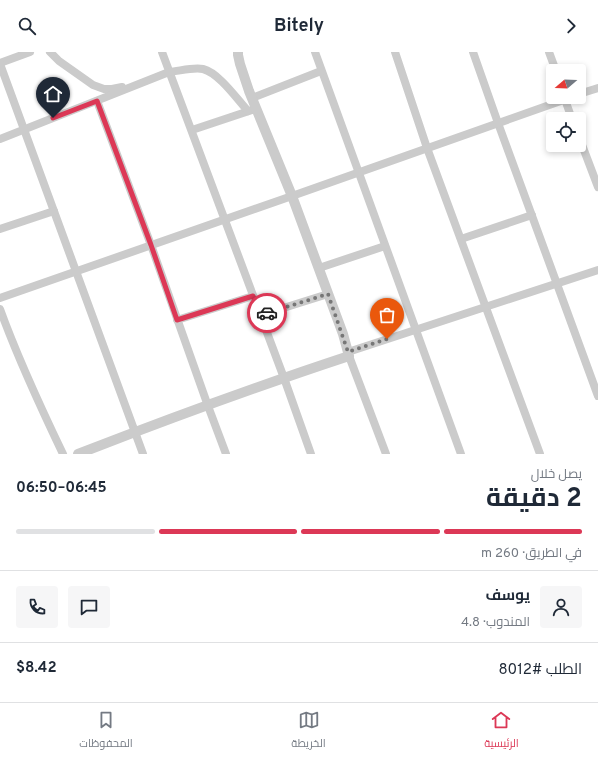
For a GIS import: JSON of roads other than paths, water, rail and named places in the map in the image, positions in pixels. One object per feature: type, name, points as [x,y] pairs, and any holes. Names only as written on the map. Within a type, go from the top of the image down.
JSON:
[{"type":"street","points":[[30,52],[0,63],[143,454]]},
{"type":"street","points":[[50,52],[75,73],[97,87],[112,89],[135,86]]},
{"type":"street","points":[[162,52],[261,315],[311,454]]},
{"type":"street","points":[[238,52],[240,64],[252,98],[252,110]]},
{"type":"street","points":[[314,52],[461,454]]},
{"type":"street","points":[[396,52],[427,148],[540,454]]},
{"type":"street","points":[[473,52],[598,396]]},
{"type":"street","points":[[550,52],[554,64]]},
{"type":"street","points":[[0,139],[169,72],[204,69],[217,77],[252,110],[292,196],[386,454]]},
{"type":"street","points":[[252,98],[322,71]]},
{"type":"street","points":[[586,92],[598,88]]},
{"type":"street","points":[[97,101],[151,245],[226,454]]},
{"type":"street","points":[[0,298],[550,104]]},
{"type":"street","points":[[192,130],[252,110]]},
{"type":"street","points":[[585,152],[598,187]]},
{"type":"street","points":[[0,229],[54,211]]},
{"type":"street","points":[[460,239],[532,215]]},
{"type":"street","points":[[319,268],[385,246]]},
{"type":"street","points":[[78,454],[415,330],[598,270]]},
{"type":"street","points":[[261,315],[328,294]]},
{"type":"street","points":[[177,320],[253,296]]},
{"type":"street","points":[[0,309],[27,378],[63,454]]}]
